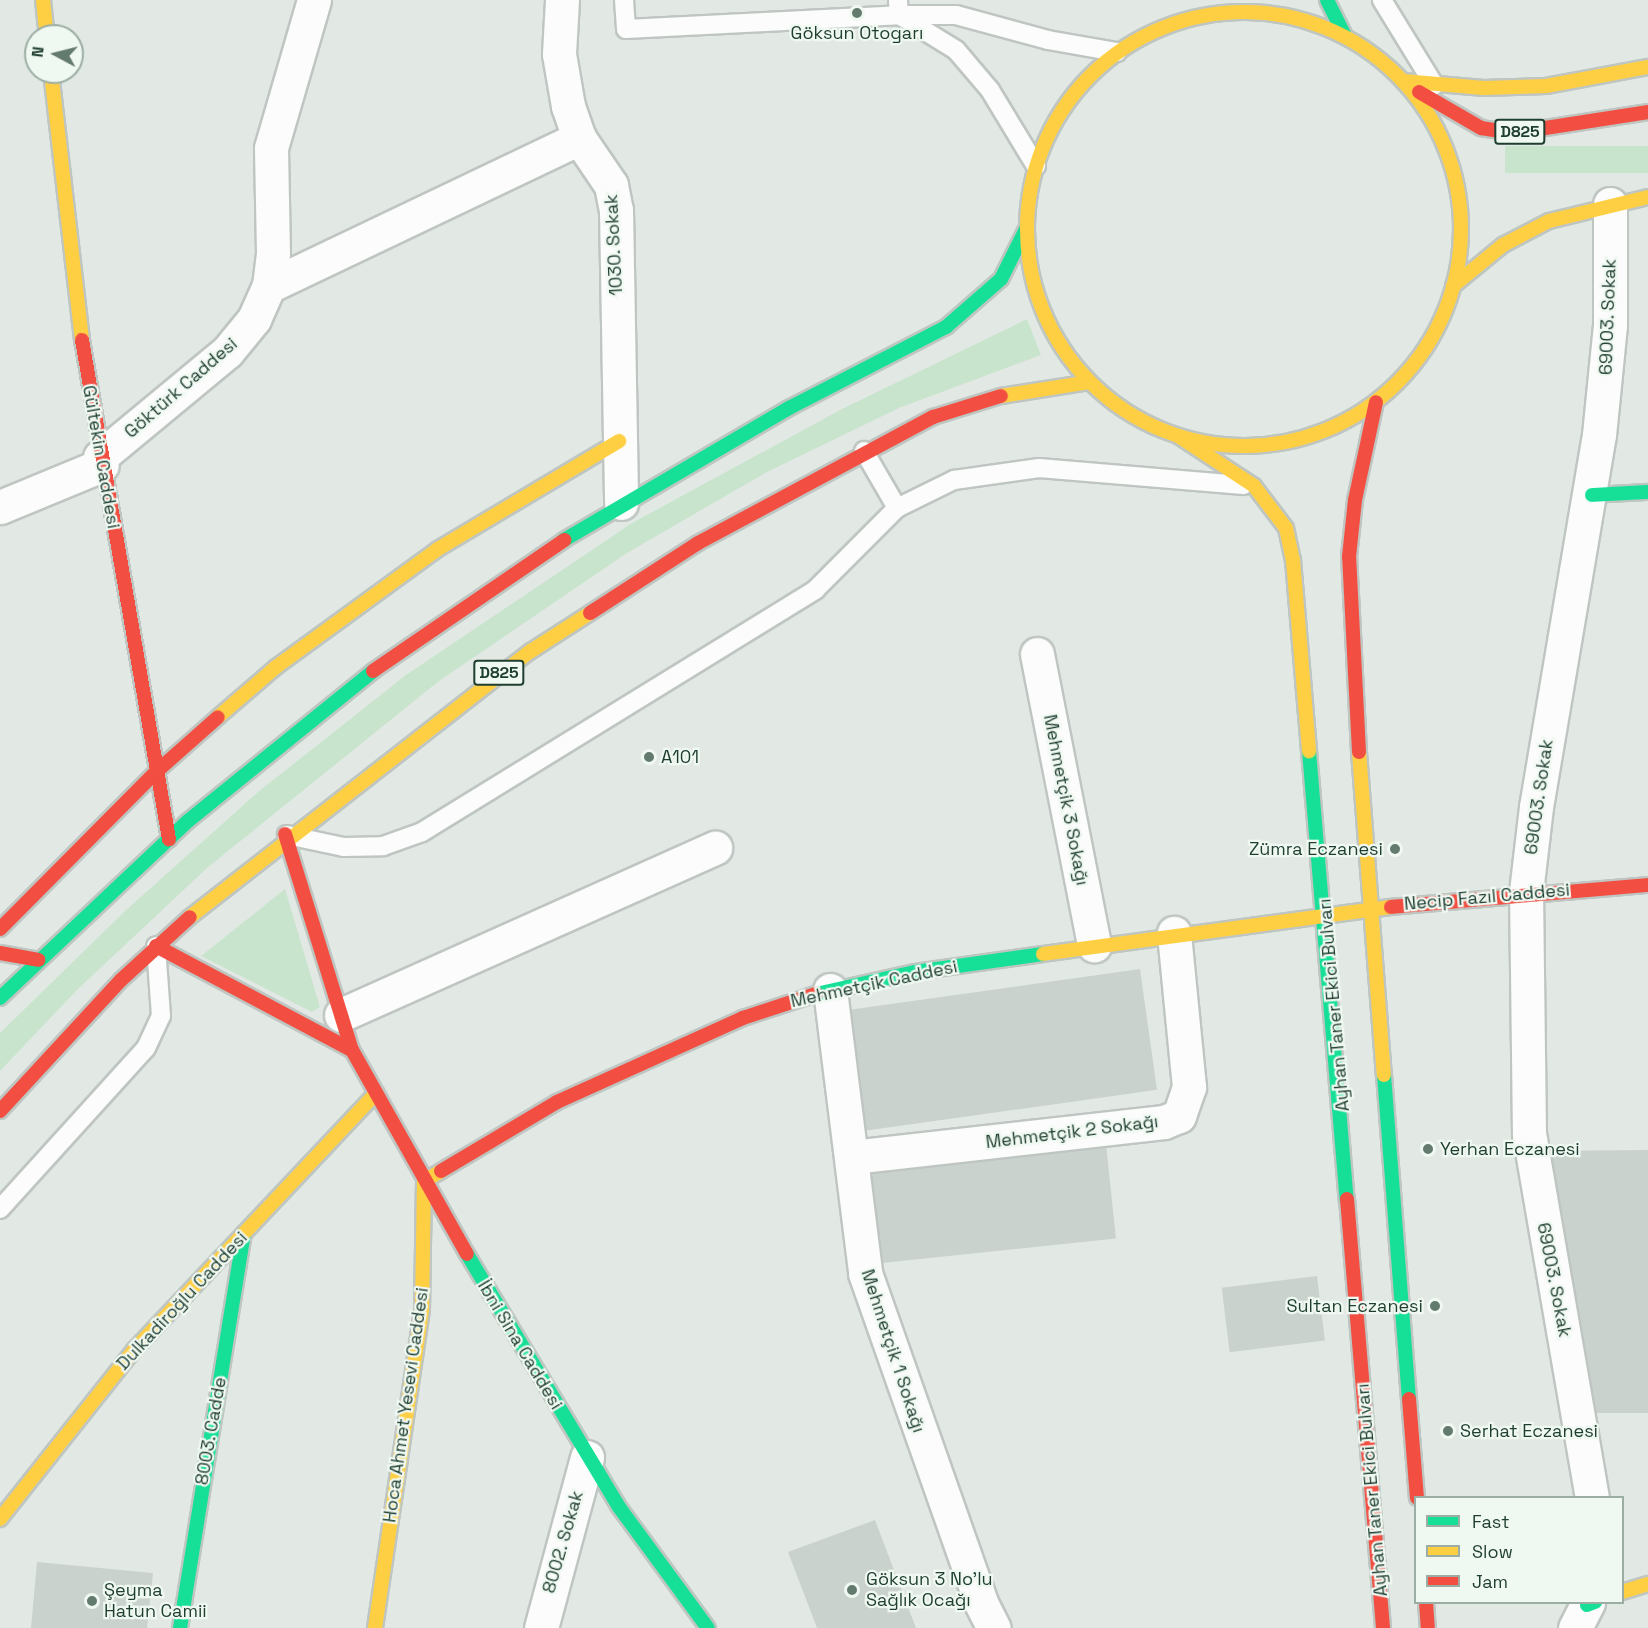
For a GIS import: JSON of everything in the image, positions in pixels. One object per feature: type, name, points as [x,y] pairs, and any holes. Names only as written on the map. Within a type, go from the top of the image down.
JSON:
[{"type":"main road","points":[[43,0],[46,24]]},
{"type":"main road","points":[[1327,0],[1345,36]]},
{"type":"main road","points":[[1238,11],[1293,17],[1345,36],[1403,81],[1434,126],[1455,177],[1460,241],[1453,286],[1424,350],[1376,402],[1315,435],[1281,443],[1212,444],[1178,436],[1145,423],[1089,382],[1049,325],[1036,292],[1027,227],[1036,166],[1067,102],[1117,52],[1133,42],[1201,15],[1238,11]]},
{"type":"main road","points":[[1133,42],[1155,17]]},
{"type":"main road","points":[[1403,81],[1434,85],[1546,86],[1648,67]]},
{"type":"main road","name":"D825","points":[[1403,81],[1446,111],[1481,128],[1513,133],[1648,112]]},
{"type":"main road","name":"Gültekin Caddesi","points":[[53,84],[101,461],[169,838]]},
{"type":"main road","points":[[1453,286],[1503,245],[1550,221],[1610,204],[1648,197]]},
{"type":"main road","points":[[0,998],[169,838],[258,759],[382,664],[462,606],[621,503],[789,408],[946,327],[1001,279],[1027,227]]},
{"type":"main road","name":"D825","points":[[0,1111],[156,946],[285,834],[541,644],[698,543],[864,451],[975,401],[1089,382]]},
{"type":"main road","points":[[1376,402],[1349,557],[1370,908],[1417,1496]]},
{"type":"main road","name":"Ayhan Taner Ekici Bulvarı","points":[[1178,436],[1254,486],[1286,528],[1293,560],[1326,913],[1383,1628]]},
{"type":"main road","points":[[0,929],[157,771],[339,618],[447,543],[619,441]]},
{"type":"main road","points":[[1592,495],[1648,492]]},
{"type":"main road","name":"İbni Sina Caddesi","points":[[285,834],[352,1050],[424,1181],[587,1457],[708,1628]]},
{"type":"main road","name":"Necip Fazıl Caddesi","points":[[1326,913],[1526,892],[1648,885]]},
{"type":"main road","name":"Mehmetçik Caddesi","points":[[424,1181],[613,1074],[696,1036],[830,990],[1094,945],[1326,913]]},
{"type":"main road","points":[[156,946],[352,1050]]},
{"type":"main road","points":[[0,953],[38,960]]},
{"type":"main road","name":"Dulkadiroğlu Caddesi","points":[[3,1508],[135,1350],[376,1094]]},
{"type":"main road","name":"Hoca Ahmet Yesevi Caddesi","points":[[375,1628],[422,1310],[424,1181]]},
{"type":"main road","name":"8003. Cadde","points":[[180,1628],[244,1234]]},
{"type":"main road","points":[[1624,1592],[1648,1584]]},
{"type":"main road","points":[[1426,1604],[1428,1628]]},
{"type":"street","name":"Göktürk Caddesi","points":[[0,507],[101,461],[227,352],[254,319],[269,286],[271,148],[314,0]]},
{"type":"street","name":"1030. Sokak","points":[[562,0],[562,82],[579,138],[602,166],[616,210],[621,503]]},
{"type":"street","points":[[269,286],[579,138]]},
{"type":"street","name":"69003. Sokak","points":[[1592,1496],[1529,1135],[1526,892],[1547,737],[1592,495],[1610,325],[1610,204]]},
{"type":"street","name":"Mehmetçik 3 Sokağı","points":[[1037,654],[1094,945]]},
{"type":"street","points":[[341,1015],[715,848]]},
{"type":"street","name":"Mehmetçik 2 Sokağı","points":[[852,1158],[1164,1122],[1179,1116],[1189,1087],[1174,933]]},
{"type":"street","name":"Mehmetçik 1 Sokağı","points":[[830,990],[852,1158],[859,1238],[873,1302],[981,1603],[994,1628]]},
{"type":"street","name":"8002. Sokak","points":[[541,1628],[587,1457]]},
{"type":"lane","points":[[624,0],[626,28],[898,8],[956,15],[1048,40],[1117,52]]},
{"type":"lane","points":[[1382,0],[1434,85]]},
{"type":"lane","points":[[898,8],[956,50],[990,90],[1036,166]]},
{"type":"lane","points":[[864,451],[897,508]]},
{"type":"lane","points":[[285,834],[344,847],[383,846],[422,832],[815,590],[897,508],[954,480],[1039,468],[1254,486]]},
{"type":"lane","points":[[0,1209],[146,1048],[161,1016],[156,946]]},
{"type":"green space","points":[[1505,146],[1648,146],[1648,173],[1505,173]]},
{"type":"green space","points":[[1027,319],[1041,355],[899,408],[767,472],[627,553],[439,681],[207,868],[77,990],[0,1071],[0,1033],[124,912],[258,792],[406,675],[632,523],[842,409]]},
{"type":"green space","points":[[285,889],[320,1007],[312,1012],[201,956]]},
{"type":"building","points":[[1140,969],[1157,1090],[865,1131],[848,1010]]},
{"type":"building","points":[[1106,1144],[1116,1238],[872,1264],[862,1170]]},
{"type":"building","points":[[1648,1150],[1648,1413],[1587,1413],[1541,1151]]},
{"type":"building","points":[[1317,1276],[1325,1341],[1230,1352],[1222,1288]]},
{"type":"building","name":"Göksun 3 No'lu Sağlık Ocağı","points":[[875,1520],[916,1628],[817,1628],[788,1552]]},
{"type":"building","name":"Şeyma Hatun Camii","points":[[37,1562],[153,1573],[147,1628],[31,1628]]},
{"type":"traffic: fast","points":[[1327,0],[1345,36]]},
{"type":"traffic: fast","points":[[564,540],[789,408],[946,327],[1001,279],[1027,227]]},
{"type":"traffic: fast","points":[[1592,495],[1648,492]]},
{"type":"traffic: fast","points":[[0,998],[188,821],[373,671]]},
{"type":"traffic: fast","points":[[1309,751],[1347,1199]]},
{"type":"traffic: fast","points":[[816,994],[915,972],[1043,954]]},
{"type":"traffic: fast","points":[[1384,1075],[1409,1399]]},
{"type":"traffic: fast","points":[[180,1628],[244,1234]]},
{"type":"traffic: fast","points":[[467,1254],[619,1507],[708,1628]]},
{"type":"traffic: slow","points":[[43,0],[46,24]]},
{"type":"traffic: slow","points":[[1244,12],[1286,16],[1327,29],[1382,61],[1412,91],[1444,146],[1457,187],[1461,229],[1457,271],[1444,312],[1412,367],[1382,397],[1327,429],[1286,442],[1244,446],[1202,442],[1161,429],[1106,397],[1076,367],[1044,312],[1031,271],[1027,229],[1031,187],[1044,146],[1076,91],[1106,61],[1161,29],[1202,16],[1244,12]]},
{"type":"traffic: slow","points":[[1403,81],[1484,88],[1546,86],[1648,67]]},
{"type":"traffic: slow","points":[[52,84],[82,340]]},
{"type":"traffic: slow","points":[[1453,286],[1503,245],[1549,221],[1648,197]]},
{"type":"traffic: slow","points":[[1001,396],[1089,382]]},
{"type":"traffic: slow","points":[[1178,436],[1254,486],[1286,528],[1293,560],[1309,751]]},
{"type":"traffic: slow","points":[[218,717],[276,667],[438,549],[619,441]]},
{"type":"traffic: slow","points":[[190,917],[531,651],[590,613]]},
{"type":"traffic: slow","points":[[1359,752],[1384,1075]]},
{"type":"traffic: slow","points":[[1043,954],[1391,907]]},
{"type":"traffic: slow","points":[[0,1519],[134,1350],[376,1093]]},
{"type":"traffic: slow","points":[[375,1628],[422,1309],[424,1181],[441,1171]]},
{"type":"traffic: slow","points":[[1624,1591],[1648,1584]]},
{"type":"traffic: jam","points":[[1419,92],[1481,128],[1513,133],[1648,112]]},
{"type":"traffic: jam","points":[[82,340],[169,839]]},
{"type":"traffic: jam","points":[[590,613],[698,543],[933,417],[1001,396]]},
{"type":"traffic: jam","points":[[1359,752],[1349,557],[1355,500],[1376,402]]},
{"type":"traffic: jam","points":[[373,671],[564,540]]},
{"type":"traffic: jam","points":[[0,929],[157,771],[218,717]]},
{"type":"traffic: jam","points":[[285,834],[352,1050],[467,1254]]},
{"type":"traffic: jam","points":[[1391,907],[1648,885]]},
{"type":"traffic: jam","points":[[0,1111],[121,980],[190,917]]},
{"type":"traffic: jam","points":[[156,946],[352,1050]]},
{"type":"traffic: jam","points":[[0,953],[38,960]]},
{"type":"traffic: jam","points":[[441,1171],[557,1102],[743,1018],[816,994]]},
{"type":"traffic: jam","points":[[1347,1199],[1383,1628]]},
{"type":"traffic: jam","points":[[1409,1399],[1417,1496]]},
{"type":"traffic: jam","points":[[1426,1604],[1428,1628]]},
{"type":"place","name":"Göksun Otogarı","points":[[857,13]]},
{"type":"place","name":"A101","points":[[649,757]]},
{"type":"place","name":"Zümra Eczanesi","points":[[1395,849]]},
{"type":"place","name":"Yerhan Eczanesi","points":[[1428,1149]]},
{"type":"place","name":"Sultan Eczanesi","points":[[1435,1306]]},
{"type":"place","name":"Serhat Eczanesi","points":[[1448,1431]]},
{"type":"place","name":"Göksun 3 No'lu Sağlık Ocağı","points":[[852,1590]]},
{"type":"place","name":"Şeyma Hatun Camii","points":[[92,1601]]}]
